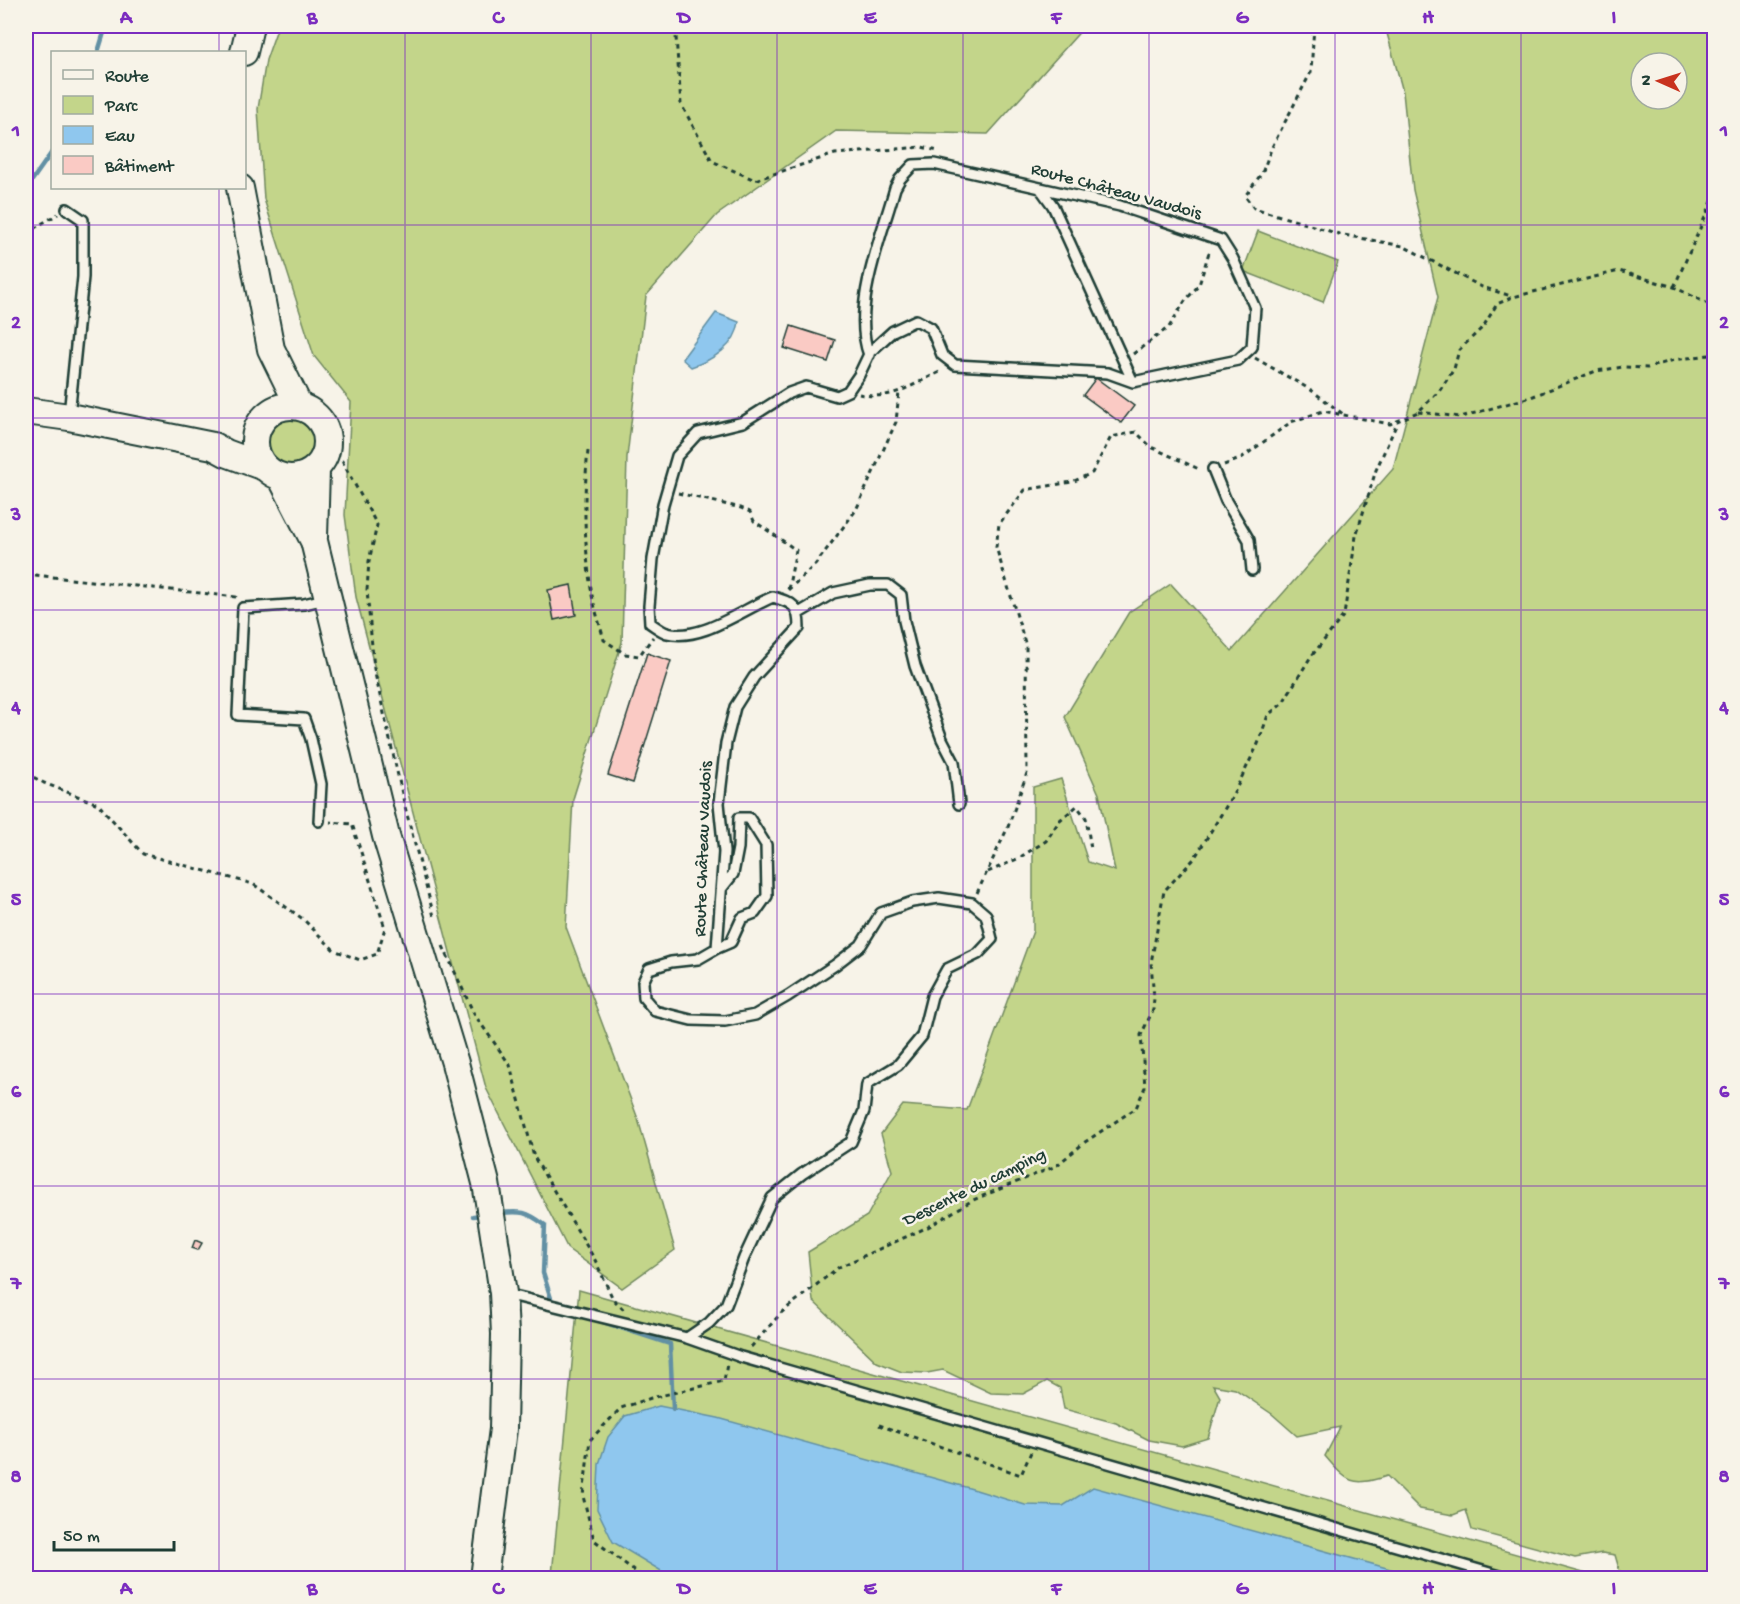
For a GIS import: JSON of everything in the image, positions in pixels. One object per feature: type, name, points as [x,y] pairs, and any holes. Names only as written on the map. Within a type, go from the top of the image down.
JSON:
[{"type":"main road","points":[[240,189],[271,349],[299,406]]},
{"type":"main road","points":[[271,349],[261,423],[255,443],[257,456],[273,472],[314,541]]},
{"type":"main road","points":[[213,446],[261,423],[270,412],[283,406],[299,406],[314,413],[324,425],[328,439],[320,463],[314,541],[386,836],[455,1063],[486,1183],[503,1293],[505,1334],[503,1429],[484,1578]]},
{"type":"main road","points":[[26,411],[69,417],[213,446],[273,472],[298,478],[320,463]]},
{"type":"lane","name":"Route Château Vaudois","points":[[869,355],[864,342],[867,279],[895,188],[913,165],[934,164],[1120,206],[1221,240],[1233,259],[1255,308],[1252,347],[1245,353]]},
{"type":"lane","points":[[1040,188],[1053,206],[1133,382]]},
{"type":"lane","points":[[67,209],[83,220],[83,277],[69,417]]},
{"type":"lane","points":[[959,804],[954,762],[938,730],[915,666],[904,621],[901,596],[888,585],[870,585],[833,593],[799,613],[791,603],[773,597],[712,627],[690,634],[666,633],[650,624],[649,606],[653,559],[667,490],[677,456],[698,433],[743,422],[789,393],[806,387],[837,396],[848,391],[860,375],[869,355],[893,331],[916,320],[931,328],[942,355],[955,365],[1108,373],[1133,382],[1238,360],[1245,353]]},
{"type":"lane","points":[[1213,469],[1226,501],[1249,540],[1252,570]]},
{"type":"lane","points":[[320,821],[321,784],[304,719],[238,715],[243,608],[304,604],[327,599]]},
{"type":"lane","name":"Route Château Vaudois","points":[[799,613],[799,628],[754,676],[735,707],[726,743],[719,803],[723,852],[717,948],[698,959],[671,962],[649,969],[643,982],[644,998],[655,1011],[691,1020],[725,1021],[755,1015],[835,965],[861,945],[881,913],[912,902],[939,898],[972,903]]},
{"type":"lane","points":[[717,948],[731,942],[742,918],[755,913],[767,896],[766,845],[749,818],[739,818],[738,848],[733,874],[722,888]]},
{"type":"lane","points":[[687,1338],[709,1323],[726,1305],[744,1258],[772,1198],[802,1174],[851,1142],[864,1111],[867,1084],[898,1065],[922,1036],[932,996],[947,969],[978,954],[992,939],[986,915],[972,903]]},
{"type":"lane","points":[[503,1293],[687,1338],[741,1358],[1507,1578]]},
{"type":"path","points":[[690,26],[676,37],[681,104],[712,160],[755,180],[835,154],[922,147],[945,152]]},
{"type":"path","points":[[1314,26],[1311,72],[1272,147],[1262,173],[1245,196],[1254,208],[1339,234],[1403,246],[1482,287],[1513,297]]},
{"type":"path","points":[[1674,287],[1714,197]]},
{"type":"path","points":[[26,233],[67,209]]},
{"type":"path","points":[[1124,360],[1168,327],[1199,285],[1214,237]]},
{"type":"path","points":[[972,903],[1008,827],[1027,773],[1026,646],[996,547],[999,524],[1025,490],[1072,482],[1092,473],[1111,438],[1136,432],[1151,447],[1205,472],[1240,459],[1291,422],[1323,411],[1390,424],[1418,412],[1440,390],[1454,369],[1459,350],[1483,327],[1497,304],[1513,297],[1619,271],[1674,287],[1714,307]]},
{"type":"path","points":[[1245,353],[1311,390],[1346,416]]},
{"type":"path","points":[[1418,412],[1461,417],[1531,397],[1596,371],[1623,367],[1647,368],[1674,360],[1709,355],[1714,360]]},
{"type":"path","points":[[848,391],[870,396],[895,394],[955,365]]},
{"type":"path","points":[[788,590],[815,565],[856,510],[896,422],[899,392]]},
{"type":"path","name":"Descente du camping","points":[[741,1358],[782,1312],[839,1267],[928,1227],[973,1200],[1056,1166],[1085,1142],[1136,1108],[1144,1087],[1141,1035],[1153,1010],[1150,963],[1164,891],[1194,859],[1233,795],[1258,744],[1268,715],[1282,704],[1310,658],[1344,615],[1356,536],[1377,470],[1397,421]]},
{"type":"path","points":[[588,451],[584,492],[586,537],[592,595],[604,640],[625,654],[639,656],[659,629]]},
{"type":"path","points":[[320,463],[342,461],[377,525],[369,561],[367,590],[374,669],[405,807],[438,930]]},
{"type":"path","points":[[667,490],[750,512],[754,521],[796,550],[785,601]]},
{"type":"path","points":[[26,574],[236,597],[243,608]]},
{"type":"path","points":[[26,773],[44,783],[98,804],[143,854],[252,884],[303,919],[334,950],[360,960],[377,954],[385,928],[352,824],[320,821]]},
{"type":"path","points":[[987,872],[1017,859],[1046,841],[1060,820],[1077,806],[1086,818],[1091,849]]},
{"type":"path","points":[[441,942],[474,1014],[510,1065],[534,1157],[595,1260],[613,1299],[643,1327]]},
{"type":"path","points":[[651,1578],[640,1575],[594,1540],[583,1496],[590,1440],[621,1408],[724,1381],[728,1353]]},
{"type":"path","points":[[879,1425],[1021,1475],[1035,1442]]},
{"type":"green space","points":[[278,26],[1085,26],[988,134],[836,131],[717,215],[646,296],[627,457],[622,642],[573,799],[566,927],[638,1119],[675,1250],[622,1288],[568,1249],[486,1088],[356,597],[345,515],[351,402],[314,356],[264,199],[258,109],[266,60]]},
{"type":"green space","points":[[1385,26],[1714,26],[1714,1578],[1630,1578],[1620,1572],[1615,1555],[1602,1553],[1575,1558],[1472,1530],[1466,1510],[1453,1515],[1420,1509],[1387,1476],[1358,1482],[1345,1477],[1325,1456],[1340,1427],[1297,1436],[1272,1414],[1235,1389],[1213,1385],[1220,1397],[1208,1438],[1182,1446],[1149,1440],[1116,1423],[1064,1409],[1060,1388],[1047,1381],[1023,1394],[991,1393],[943,1370],[927,1373],[902,1372],[877,1362],[813,1301],[808,1252],[867,1216],[892,1171],[881,1134],[903,1105],[967,1110],[1033,931],[1033,787],[1061,779],[1088,862],[1115,871],[1099,794],[1065,717],[1129,612],[1171,584],[1232,651],[1393,469],[1438,297],[1413,190],[1403,92]]},
{"type":"green space","points":[[1258,231],[1338,262],[1323,302],[1243,271]]},
{"type":"green space","points":[[291,415],[301,417],[310,423],[316,432],[318,442],[316,452],[310,461],[301,467],[291,469],[281,467],[272,461],[266,452],[264,442],[266,432],[272,423],[281,417]]},
{"type":"green space","points":[[579,1290],[1601,1578],[565,1578],[552,1575]]},
{"type":"water","points":[[716,313],[739,322],[737,331],[722,351],[691,367],[682,359]]},
{"type":"water","points":[[659,1406],[718,1418],[1025,1505],[1063,1506],[1093,1487],[1423,1578],[680,1578],[668,1575],[613,1542],[597,1509],[599,1464],[608,1437],[625,1416]]},
{"type":"building","points":[[791,326],[835,340],[828,362],[784,348]]},
{"type":"building","points":[[1096,378],[1134,406],[1121,423],[1083,395]]},
{"type":"building","points":[[571,585],[576,615],[554,620],[548,590]]},
{"type":"building","points":[[647,653],[671,661],[633,783],[608,775]]},
{"type":"building","points":[[195,1240],[202,1243],[198,1250],[192,1248]]},
{"type":"waterway","points":[[98,51],[106,26]]},
{"type":"waterway","points":[[26,189],[51,153]]},
{"type":"waterway","points":[[499,1213],[524,1213],[545,1225],[543,1273],[553,1305]]},
{"type":"waterway","points":[[473,1216],[484,1215]]},
{"type":"waterway","points":[[600,1321],[670,1344],[673,1409]]}]
